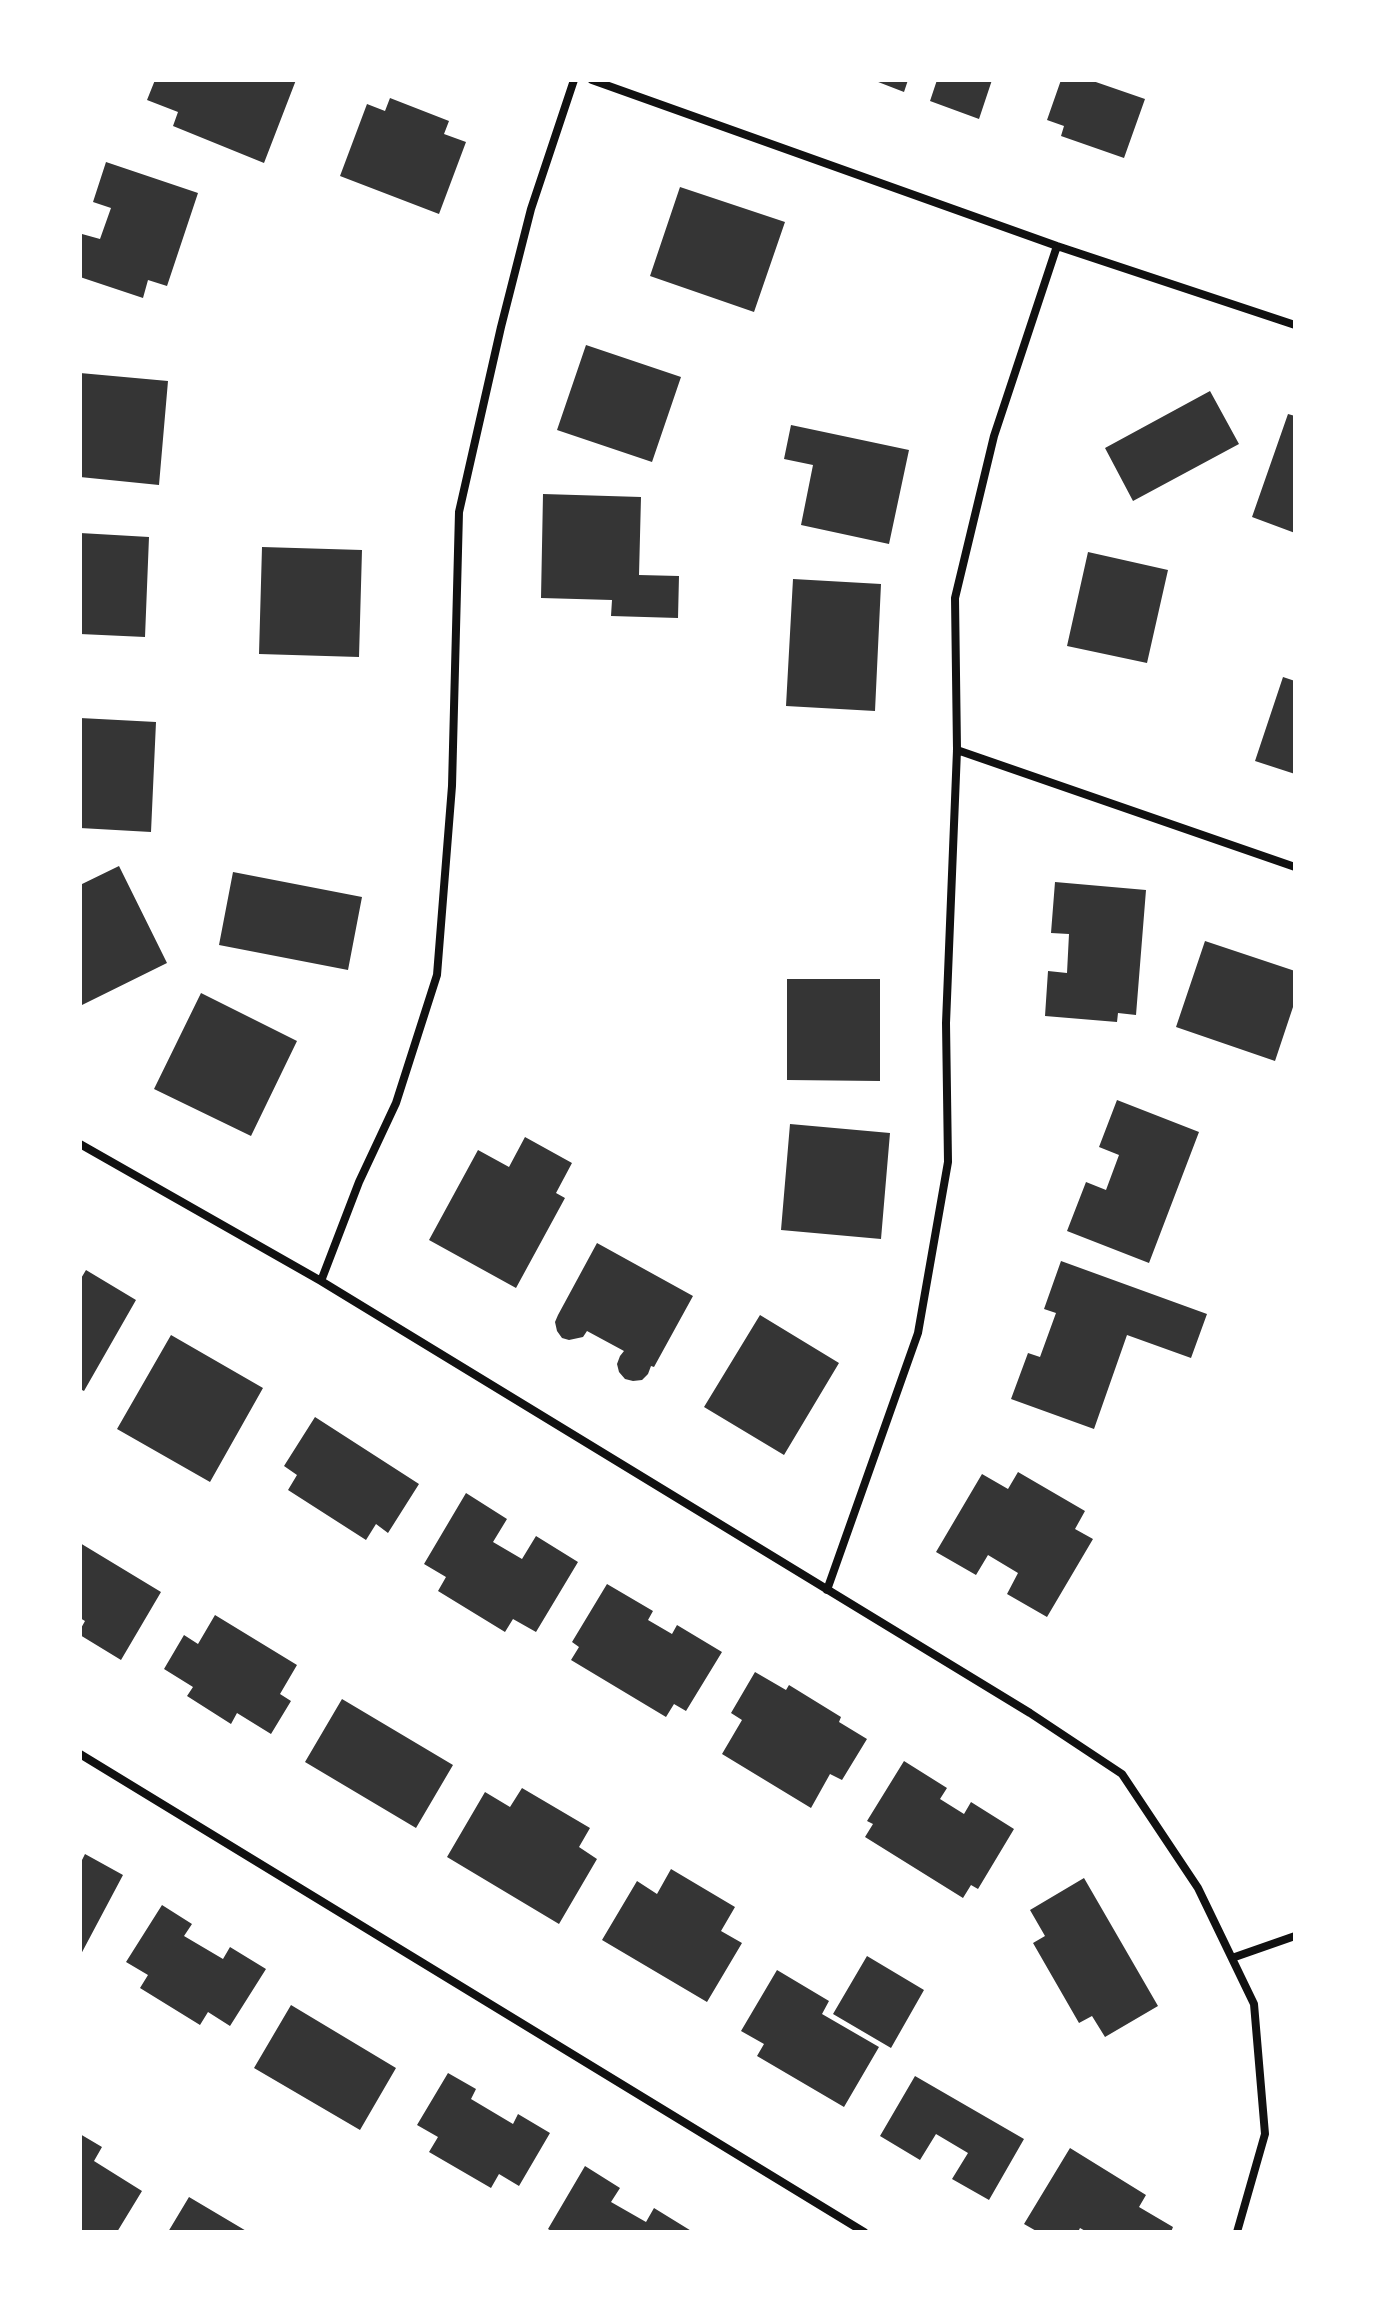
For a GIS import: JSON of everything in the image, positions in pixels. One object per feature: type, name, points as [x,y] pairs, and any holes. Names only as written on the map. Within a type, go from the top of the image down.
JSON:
[{"type":"street","points":[[321,1281],[359,1182],[396,1103],[437,975],[452,786],[459,512],[531,209],[574,80]]},
{"type":"street","points":[[592,80],[1057,246],[1295,325]]},
{"type":"street","points":[[827,1590],[918,1333],[948,1162],[946,1023],[957,750],[955,598],[994,436],[1057,246]]},
{"type":"street","points":[[957,750],[1295,867]]},
{"type":"street","points":[[80,1144],[321,1281],[1030,1713],[1122,1774],[1198,1888],[1254,2004],[1265,2134],[1237,2232]]},
{"type":"street","points":[[80,1754],[864,2232]]},
{"type":"street","points":[[1232,1958],[1295,1936]]},
{"type":"building","points":[[155,80],[296,80],[264,163],[173,126],[178,112],[147,100]]},
{"type":"building","points":[[873,80],[908,80],[904,92]]},
{"type":"building","points":[[937,80],[992,80],[979,119],[930,101]]},
{"type":"building","points":[[1061,80],[1090,80],[1145,99],[1124,158],[1061,136],[1064,126],[1047,120]]},
{"type":"building","points":[[390,98],[449,121],[444,134],[466,142],[439,214],[340,176],[367,104],[385,111]]},
{"type":"building","points":[[106,162],[198,193],[167,286],[148,280],[143,298],[80,277],[82,234],[100,239],[111,208],[93,202]]},
{"type":"building","points":[[680,187],[785,222],[754,312],[650,276]]},
{"type":"building","points":[[586,345],[681,377],[652,462],[557,430]]},
{"type":"building","points":[[80,373],[168,381],[159,485],[80,477]]},
{"type":"building","points":[[1210,391],[1239,444],[1133,501],[1105,448]]},
{"type":"building","points":[[1288,414],[1295,416],[1295,533],[1252,517]]},
{"type":"building","points":[[791,425],[909,450],[889,544],[801,525],[813,465],[784,459]]},
{"type":"building","points":[[543,494],[641,497],[639,575],[679,576],[678,618],[611,616],[612,600],[541,598]]},
{"type":"building","points":[[80,533],[149,537],[145,637],[80,634]]},
{"type":"building","points":[[262,547],[362,550],[359,657],[259,654]]},
{"type":"building","points":[[1088,552],[1168,570],[1147,663],[1067,646]]},
{"type":"building","points":[[793,579],[881,584],[875,711],[786,706]]},
{"type":"building","points":[[1283,677],[1295,681],[1295,774],[1255,761]]},
{"type":"building","points":[[80,718],[156,722],[151,832],[80,828]]},
{"type":"building","points":[[119,866],[167,963],[82,1005],[80,885]]},
{"type":"building","points":[[233,872],[362,897],[348,970],[219,945]]},
{"type":"building","points":[[1055,882],[1146,890],[1136,1015],[1118,1013],[1117,1022],[1045,1016],[1048,971],[1067,973],[1069,934],[1051,933]]},
{"type":"building","points":[[1205,941],[1295,971],[1295,1001],[1275,1061],[1176,1027]]},
{"type":"building","points":[[787,979],[880,979],[880,1081],[787,1080]]},
{"type":"building","points":[[201,993],[297,1041],[251,1136],[154,1089]]},
{"type":"building","points":[[1117,1100],[1199,1132],[1149,1263],[1067,1231],[1086,1182],[1106,1190],[1119,1155],[1099,1147]]},
{"type":"building","points":[[790,1124],[890,1133],[881,1239],[781,1230]]},
{"type":"building","points":[[525,1137],[572,1163],[556,1193],[565,1198],[516,1288],[429,1240],[478,1150],[509,1167]]},
{"type":"building","points":[[597,1243],[693,1296],[654,1367],[651,1366],[642,1380],[625,1379],[619,1372],[617,1364],[624,1351],[587,1331],[583,1337],[569,1340],[562,1338],[557,1331],[555,1322],[558,1315]]},
{"type":"building","points":[[1061,1261],[1207,1314],[1191,1358],[1127,1335],[1094,1429],[1011,1399],[1028,1353],[1040,1357],[1056,1313],[1044,1309]]},
{"type":"building","points":[[86,1270],[136,1300],[84,1391],[80,1389],[80,1280]]},
{"type":"building","points":[[760,1315],[839,1363],[784,1455],[704,1407]]},
{"type":"building","points":[[171,1335],[263,1388],[210,1482],[117,1429]]},
{"type":"building","points":[[315,1417],[419,1484],[388,1533],[376,1524],[366,1540],[288,1490],[297,1475],[284,1466]]},
{"type":"building","points":[[1018,1472],[1085,1511],[1075,1529],[1093,1539],[1047,1617],[1007,1594],[1018,1573],[988,1555],[976,1575],[936,1552],[982,1474],[1008,1489]]},
{"type":"building","points":[[466,1493],[507,1519],[493,1542],[522,1559],[536,1536],[578,1562],[536,1632],[513,1619],[505,1632],[438,1591],[446,1577],[424,1564]]},
{"type":"building","points":[[80,1543],[161,1592],[121,1660],[80,1635],[85,1621],[80,1618]]},
{"type":"building","points":[[607,1584],[653,1611],[648,1620],[672,1634],[677,1625],[722,1652],[686,1711],[674,1704],[666,1717],[571,1660],[579,1647],[572,1642]]},
{"type":"building","points":[[215,1615],[297,1665],[280,1694],[291,1701],[271,1734],[237,1713],[231,1724],[187,1696],[193,1687],[164,1669],[184,1635],[198,1644]]},
{"type":"building","points":[[755,1672],[786,1690],[789,1685],[841,1717],[839,1722],[867,1739],[842,1780],[830,1774],[811,1808],[722,1754],[742,1720],[731,1713]]},
{"type":"building","points":[[342,1699],[453,1765],[416,1828],[305,1762]]},
{"type":"building","points":[[904,1761],[947,1788],[940,1799],[964,1814],[971,1802],[1014,1829],[978,1889],[971,1885],[963,1898],[865,1837],[873,1824],[867,1821]]},
{"type":"building","points":[[522,1788],[590,1828],[579,1847],[597,1859],[559,1924],[447,1857],[485,1792],[510,1807]]},
{"type":"building","points":[[85,1854],[123,1875],[80,1956],[80,1864]]},
{"type":"building","points":[[671,1869],[735,1907],[721,1931],[742,1943],[707,2002],[602,1940],[637,1881],[657,1894]]},
{"type":"building","points":[[1084,1878],[1158,2006],[1105,2037],[1092,2016],[1079,2023],[1033,1943],[1045,1936],[1030,1910]]},
{"type":"building","points":[[162,1905],[192,1924],[184,1936],[223,1959],[230,1947],[266,1969],[230,2026],[208,2012],[200,2025],[140,1988],[148,1975],[126,1962]]},
{"type":"building","points":[[867,1956],[924,1990],[891,2048],[833,2014]]},
{"type":"building","points":[[777,1970],[829,2001],[822,2014],[879,2047],[844,2107],[757,2056],[764,2044],[741,2031]]},
{"type":"building","points":[[291,2005],[396,2068],[360,2130],[254,2068]]},
{"type":"building","points":[[448,2073],[476,2089],[471,2099],[513,2124],[518,2114],[550,2133],[519,2186],[499,2174],[491,2188],[429,2152],[438,2137],[417,2125]]},
{"type":"building","points":[[915,2076],[1024,2139],[989,2200],[952,2179],[968,2153],[936,2134],[920,2160],[880,2136]]},
{"type":"building","points":[[80,2134],[102,2147],[94,2161],[142,2191],[117,2232],[80,2232]]},
{"type":"building","points":[[1070,2148],[1146,2195],[1139,2207],[1173,2227],[1171,2232],[1087,2232],[1080,2228],[1078,2232],[1038,2232],[1024,2224]]},
{"type":"building","points":[[585,2166],[620,2188],[611,2202],[646,2222],[654,2208],[693,2232],[553,2232],[548,2229]]},
{"type":"building","points":[[189,2197],[248,2232],[168,2232]]}]
